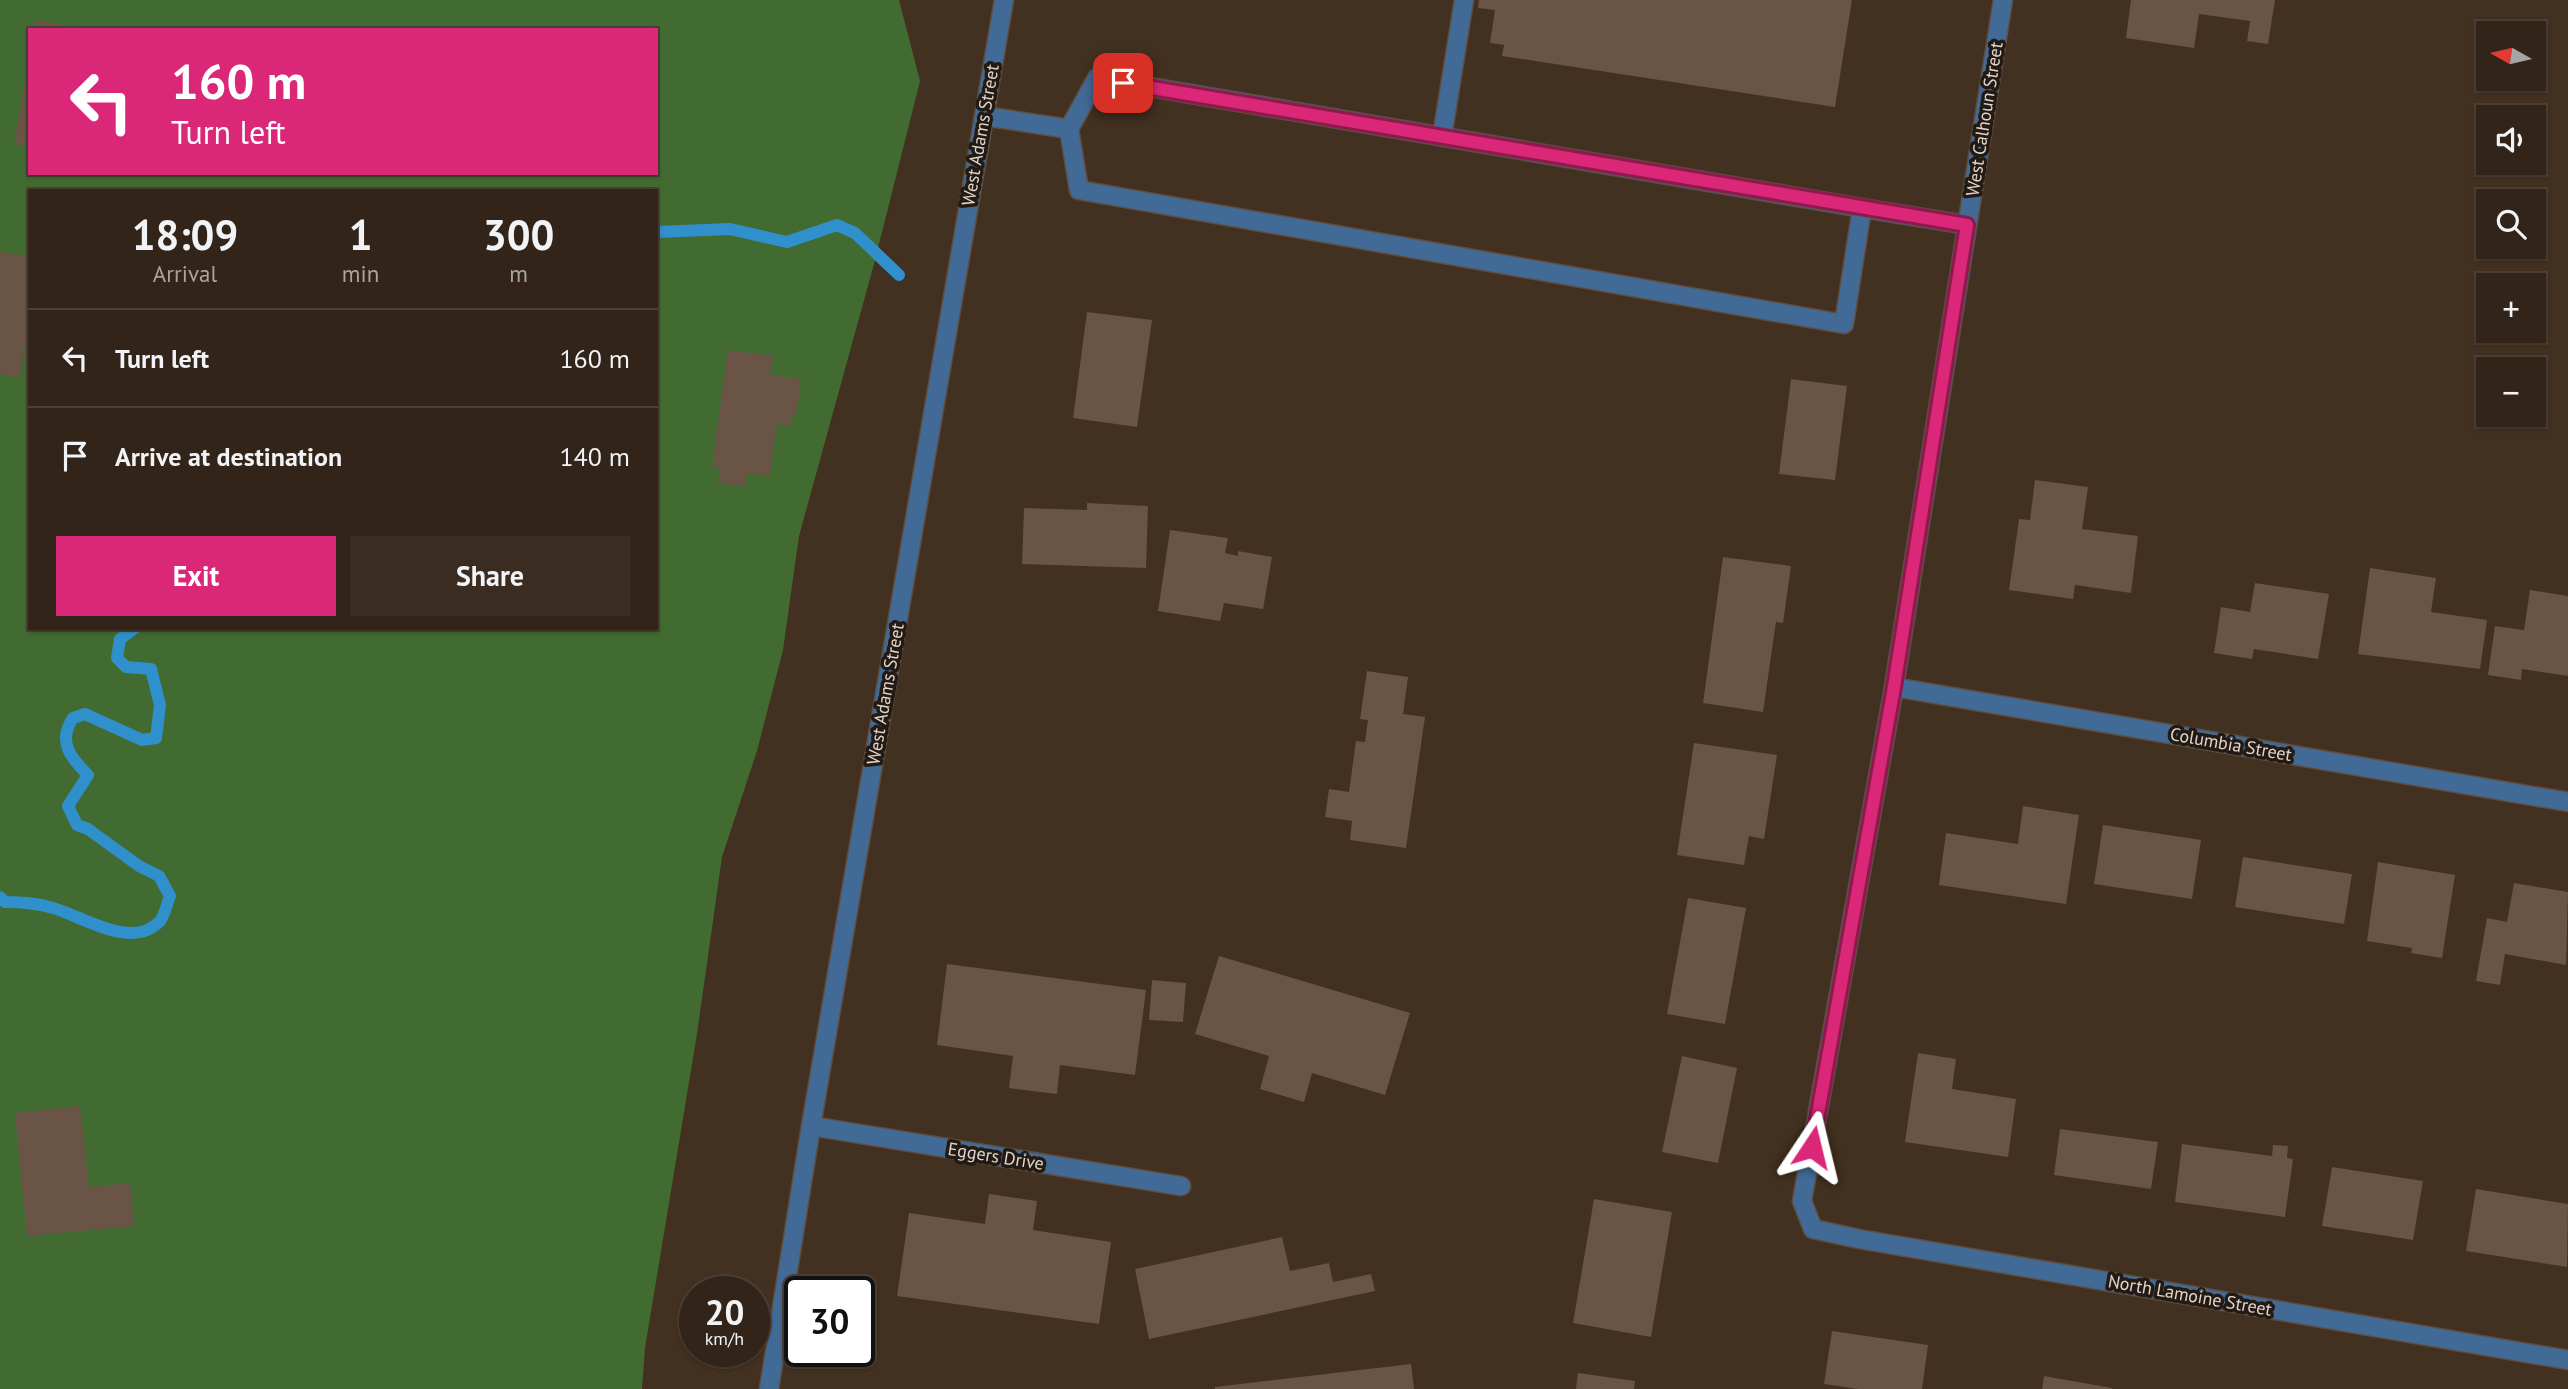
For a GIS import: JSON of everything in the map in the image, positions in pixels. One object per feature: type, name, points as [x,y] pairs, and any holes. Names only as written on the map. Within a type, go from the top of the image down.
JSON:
[{"type":"street","name":"West Adams Street","points":[[769,1389],[811,1126],[1003,0]]},
{"type":"street","points":[[1442,137],[1464,0]]},
{"type":"street","name":"West Calhoun Street","points":[[1813,1229],[1802,1201],[1894,687],[2003,0]]},
{"type":"street","points":[[1862,208],[1844,324],[1079,190],[1069,129],[1097,78],[1967,225]]},
{"type":"street","points":[[984,116],[1069,129]]},
{"type":"street","name":"Columbia Street","points":[[1894,687],[2568,802]]},
{"type":"street","name":"Eggers Drive","points":[[811,1126],[1181,1186]]},
{"type":"street","name":"North Lamoine Street","points":[[1813,1229],[2568,1360]]},
{"type":"green space","points":[[0,0],[899,0],[920,81],[874,264],[799,536],[783,650],[757,751],[722,857],[697,1034],[645,1348],[642,1389],[0,1389]]},
{"type":"building","points":[[1479,0],[1852,0],[1835,107],[1502,56],[1504,45],[1490,43],[1495,10],[1478,8]]},
{"type":"building","points":[[2131,0],[2275,0],[2268,44],[2247,41],[2250,21],[2199,14],[2194,48],[2126,38]]},
{"type":"building","points":[[35,20],[85,28],[34,28]]},
{"type":"building","points":[[28,62],[28,147],[14,144]]},
{"type":"building","points":[[0,252],[28,256],[28,323],[20,377],[0,374]]},
{"type":"building","points":[[1087,312],[1152,320],[1137,427],[1073,418]]},
{"type":"building","points":[[728,350],[773,356],[770,375],[801,379],[796,415],[792,415],[790,426],[776,424],[770,476],[747,473],[745,487],[718,483],[720,468],[712,466]]},
{"type":"building","points":[[1791,379],[1847,386],[1835,480],[1779,474]]},
{"type":"building","points":[[2035,480],[2088,487],[2082,529],[2138,536],[2131,593],[2075,585],[2073,599],[2009,590],[2019,519],[2030,520]]},
{"type":"building","points":[[1087,503],[1148,506],[1146,568],[1022,564],[1024,508],[1087,510]]},
{"type":"building","points":[[1170,530],[1228,538],[1225,553],[1238,556],[1238,551],[1272,557],[1263,609],[1224,603],[1220,621],[1158,611]]},
{"type":"building","points":[[1723,557],[1791,566],[1783,623],[1776,622],[1763,712],[1703,703]]},
{"type":"building","points":[[2370,568],[2436,578],[2431,612],[2487,620],[2480,669],[2358,654]]},
{"type":"building","points":[[2255,583],[2329,594],[2318,659],[2254,649],[2252,659],[2214,653],[2221,607],[2250,612]]},
{"type":"building","points":[[2530,590],[2568,596],[2568,676],[2522,669],[2521,680],[2488,675],[2495,626],[2524,630]]},
{"type":"building","points":[[1367,671],[1408,677],[1403,714],[1425,717],[1406,848],[1350,840],[1352,821],[1325,817],[1329,789],[1349,792],[1356,741],[1365,742],[1368,720],[1360,719]]},
{"type":"building","points":[[1694,743],[1777,755],[1764,839],[1749,836],[1744,865],[1677,855]]},
{"type":"building","points":[[2023,806],[2079,815],[2066,904],[1939,885],[1946,833],[2018,844]]},
{"type":"building","points":[[2103,825],[2201,840],[2192,899],[2094,884]]},
{"type":"building","points":[[2243,857],[2352,874],[2344,924],[2235,907]]},
{"type":"building","points":[[2378,862],[2455,875],[2442,958],[2411,953],[2412,948],[2367,941]]},
{"type":"building","points":[[2514,883],[2568,892],[2566,965],[2505,954],[2500,985],[2476,981],[2487,918],[2507,922]]},
{"type":"building","points":[[1688,898],[1746,908],[1725,1024],[1667,1014]]},
{"type":"building","points":[[1219,956],[1410,1013],[1385,1095],[1312,1073],[1304,1102],[1260,1089],[1269,1056],[1195,1034]]},
{"type":"building","points":[[947,964],[1146,990],[1135,1075],[1060,1065],[1057,1094],[1009,1088],[1013,1056],[937,1045]]},
{"type":"building","points":[[1152,980],[1186,983],[1183,1022],[1149,1020]]},
{"type":"building","points":[[1918,1053],[1956,1059],[1952,1089],[2016,1099],[2008,1157],[1905,1142]]},
{"type":"building","points":[[1682,1056],[1737,1068],[1718,1163],[1662,1152]]},
{"type":"building","points":[[80,1106],[89,1187],[130,1183],[134,1226],[27,1236],[15,1113]]},
{"type":"building","points":[[2060,1129],[2158,1142],[2151,1189],[2054,1175]]},
{"type":"building","points":[[2182,1144],[2272,1156],[2273,1145],[2288,1146],[2287,1158],[2293,1159],[2285,1217],[2175,1202]]},
{"type":"building","points":[[2332,1167],[2423,1181],[2413,1240],[2322,1226]]},
{"type":"building","points":[[2476,1189],[2568,1204],[2567,1267],[2466,1251]]},
{"type":"building","points":[[989,1194],[1037,1201],[1033,1230],[1111,1242],[1099,1324],[897,1296],[909,1213],[985,1224]]},
{"type":"building","points":[[1594,1199],[1672,1212],[1651,1337],[1573,1323]]},
{"type":"building","points":[[1282,1237],[1290,1271],[1329,1263],[1333,1282],[1371,1274],[1375,1291],[1149,1339],[1135,1269]]},
{"type":"building","points":[[1832,1331],[1928,1345],[1922,1389],[1858,1389],[1824,1384]]},
{"type":"building","points":[[1411,1364],[1414,1389],[1215,1389],[1215,1387]]},
{"type":"building","points":[[1578,1373],[1635,1381],[1634,1389],[1576,1389]]},
{"type":"building","points":[[2044,1376],[2112,1388],[2112,1389],[2042,1389]]},
{"type":"waterway","points":[[658,232],[730,229],[787,242],[837,225],[855,233],[899,275]]},
{"type":"waterway","points":[[0,897],[5,902],[53,908],[121,932],[136,933],[149,929],[163,916],[170,896],[159,876],[139,866],[88,829],[77,825],[68,806],[88,775],[76,762],[66,742],[68,727],[73,718],[85,714],[142,740],[156,738],[160,705],[151,669],[126,667],[117,658],[120,639],[132,630]]},
{"type":"route","points":[[1123,83],[1967,225],[1894,687],[1812,1147]]}]
